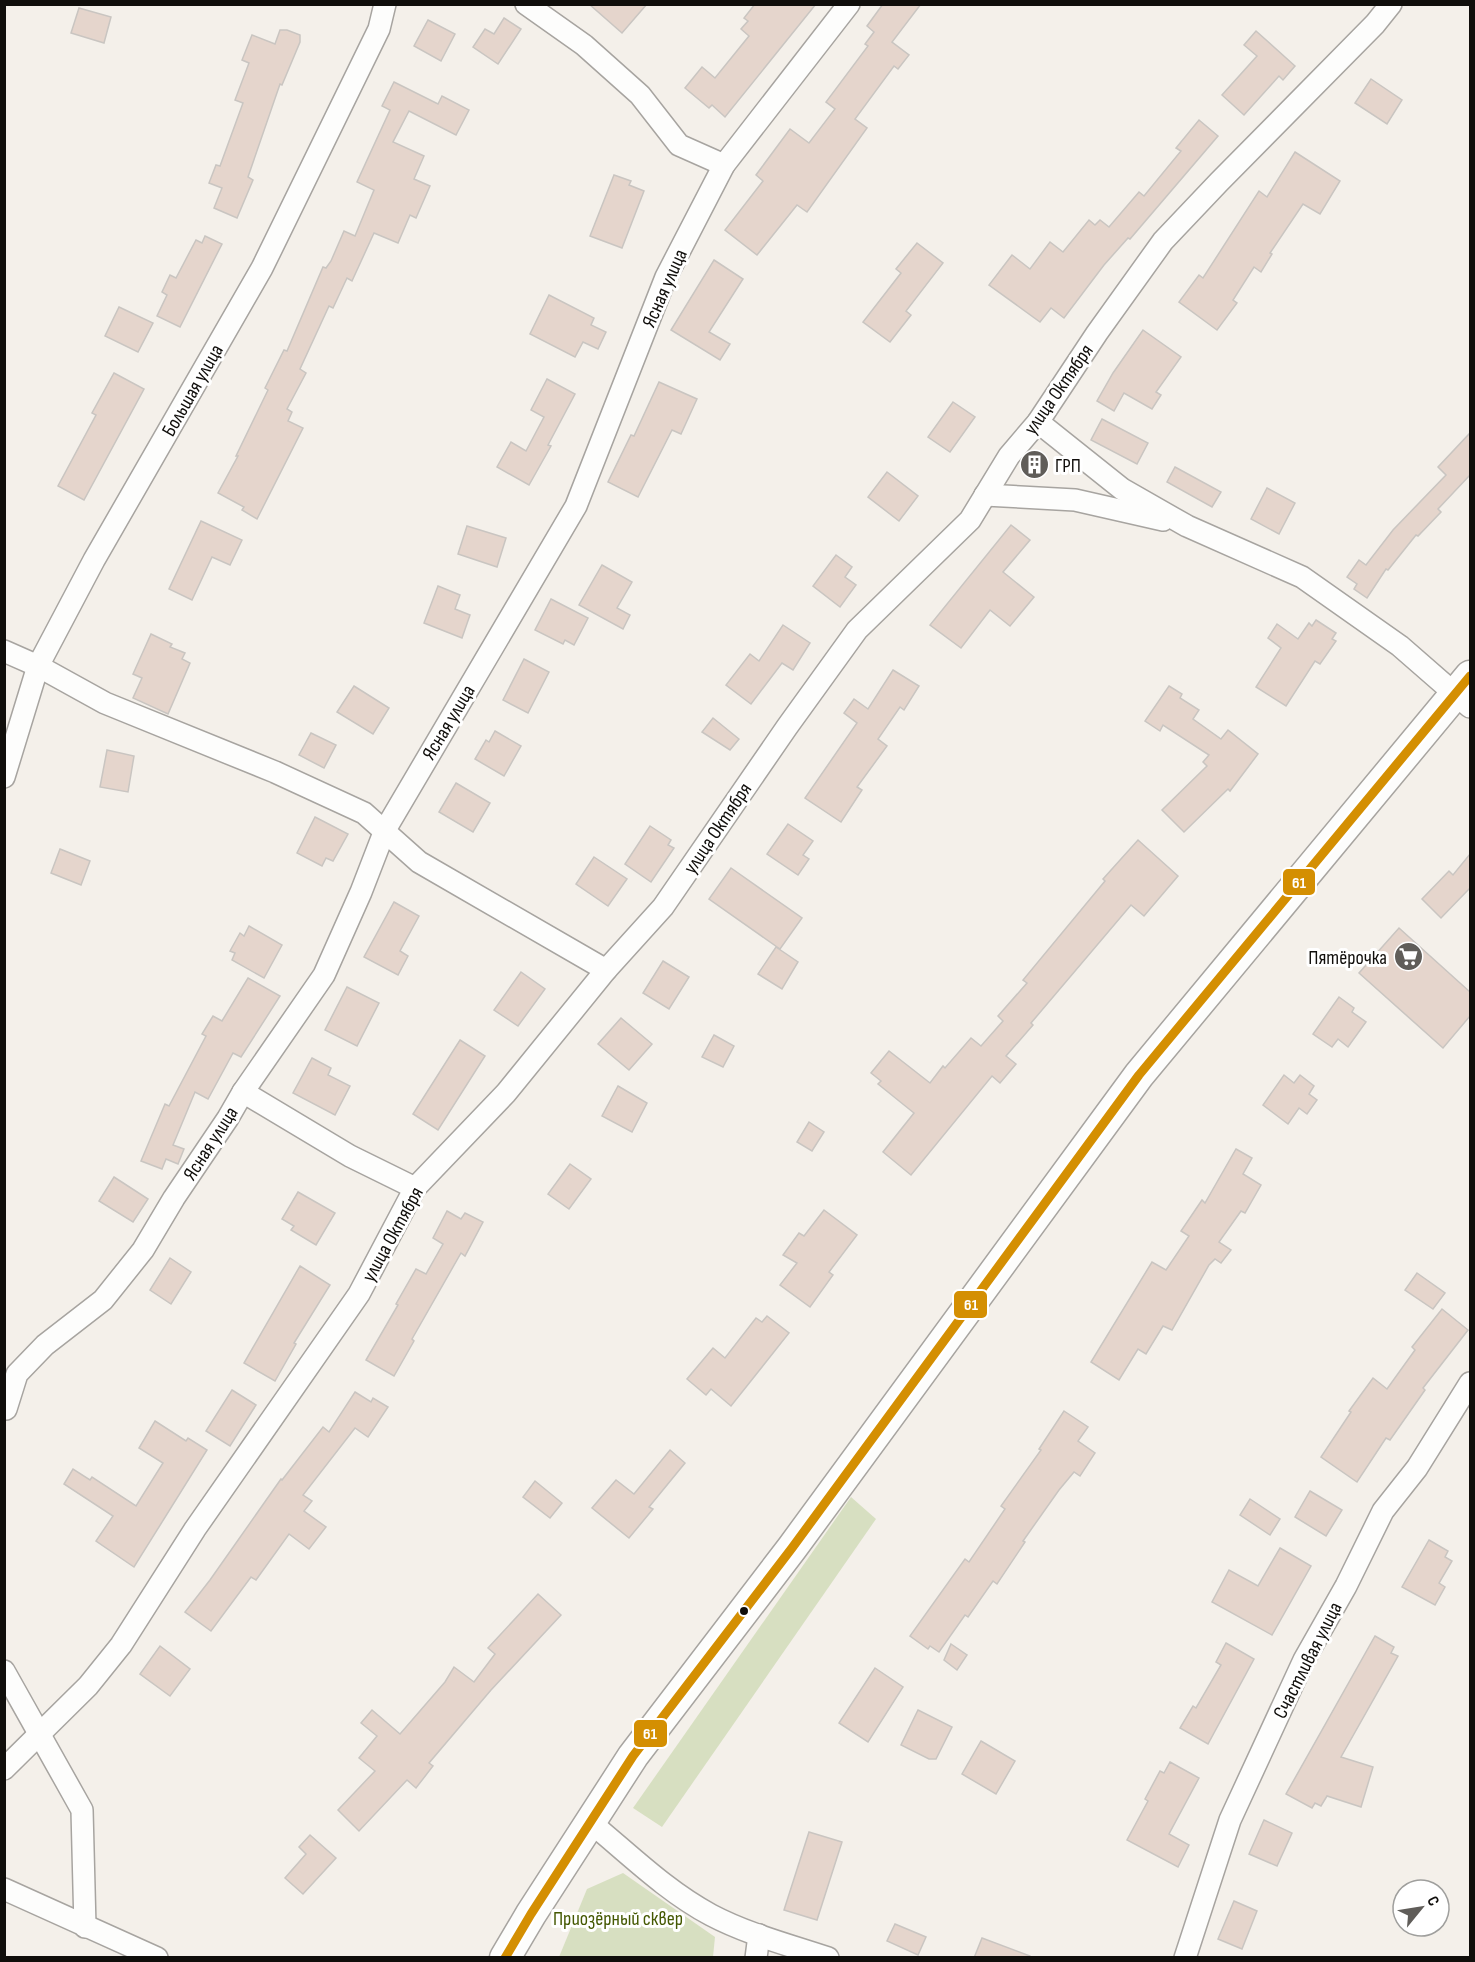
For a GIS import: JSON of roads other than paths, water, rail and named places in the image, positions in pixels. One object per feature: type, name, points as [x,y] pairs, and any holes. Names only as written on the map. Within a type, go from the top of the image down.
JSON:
[{"type":"main road","points":[[506,1958],[531,1914],[633,1756],[792,1548],[1139,1074],[1466,692]]},
{"type":"street","name":"Большая улица","points":[[4,777],[38,666],[94,560],[262,268],[379,28],[385,4]]},
{"type":"street","points":[[526,4],[584,45],[640,95],[679,145],[724,165]]},
{"type":"street","name":"Ясная улица","points":[[6,1409],[17,1374],[45,1345],[103,1300],[143,1250],[243,1092],[324,975],[361,892],[385,830],[576,506],[666,277],[724,165],[849,4]]},
{"type":"street","name":"улица Октября","points":[[4,1769],[88,1686],[121,1645],[195,1529],[359,1294],[415,1188],[506,1093],[606,970],[663,907],[857,630],[970,520],[1009,456],[1038,422],[1097,333],[1163,241],[1375,24],[1391,4]]},
{"type":"street","points":[[1038,422],[1122,489],[1187,526],[1302,577],[1466,692]]},
{"type":"street","points":[[985,495],[1075,500],[1187,526]]},
{"type":"street","points":[[4,651],[38,666],[105,703],[275,772],[364,813],[419,862],[606,970]]},
{"type":"street","points":[[243,1092],[350,1156],[415,1188]]},
{"type":"street","name":"Счастливая улица","points":[[1185,1958],[1230,1820],[1304,1659],[1346,1586],[1383,1510],[1417,1468],[1470,1383]]},
{"type":"street","points":[[4,1671],[82,1810],[86,1927]]},
{"type":"street","points":[[590,1822],[668,1886],[711,1915],[759,1935],[828,1958]]},
{"type":"street","points":[[4,1889],[157,1958]]},
{"type":"street","points":[[486,1958],[531,1914]]},
{"type":"street","points":[[756,1958],[759,1935]]},
{"type":"place","name":"ГРП","points":[[1034,465]]},
{"type":"place","name":"Пятёрочка","points":[[1408,957]]},
{"type":"park label","name":"Приозёрный сквер","points":[[618,1918]]}]
